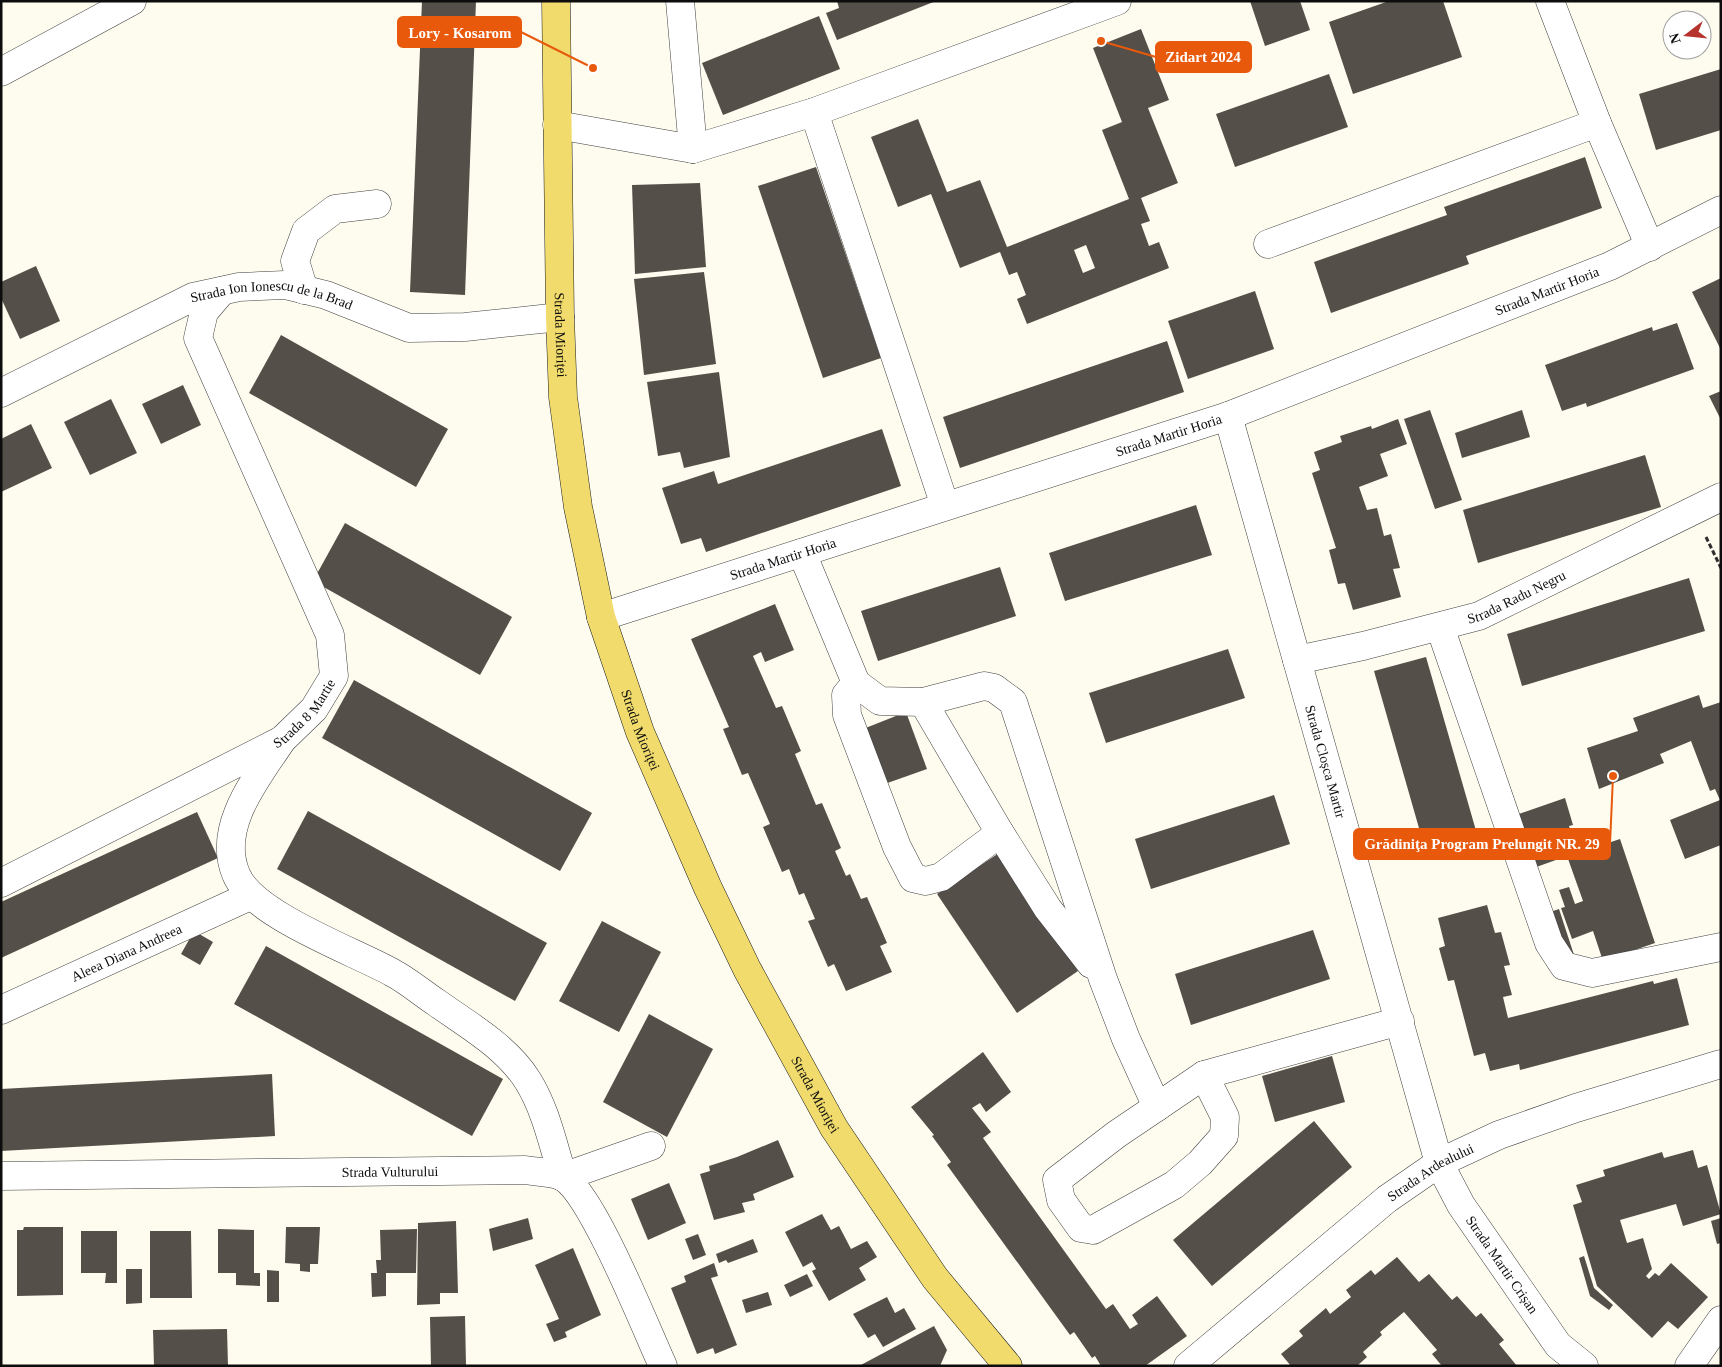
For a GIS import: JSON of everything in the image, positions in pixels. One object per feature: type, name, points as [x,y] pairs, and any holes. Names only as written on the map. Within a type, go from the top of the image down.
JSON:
[{"type":"main road","name":"Strada Mioriței","points":[[556,1],[560,318],[563,397],[578,507],[601,616],[640,732],[708,888],[752,977],[839,1136],[935,1278],[1008,1366]]},
{"type":"street","points":[[1,72],[132,1]]},
{"type":"street","points":[[680,1],[693,149]]},
{"type":"street","points":[[557,125],[693,149],[814,112],[1071,9],[1117,1]]},
{"type":"street","points":[[1550,1],[1597,123],[1650,247]]},
{"type":"street","points":[[814,112],[945,506]]},
{"type":"street","points":[[1268,244],[1597,123]]},
{"type":"street","points":[[304,290],[295,261],[306,231],[335,209],[377,204]]},
{"type":"street","name":"Strada Martir Horia","points":[[601,616],[1228,416],[1610,266],[1721,210]]},
{"type":"street","name":"Strada Ion Ionescu de la Brad","points":[[1,393],[193,297],[239,287],[285,285],[326,295],[409,328],[465,327],[560,318]]},
{"type":"street","name":"Strada 8 Martie","points":[[1,883],[282,740],[314,709],[334,676],[330,635],[198,338],[204,312],[222,290]]},
{"type":"street","name":"Strada Cloșca Martir","points":[[1228,416],[1439,1163]]},
{"type":"street","name":"Strada Radu Negru","points":[[1297,660],[1440,627],[1479,616],[1721,496]]},
{"type":"street","points":[[802,553],[856,683],[880,701],[923,702],[984,686],[994,688],[1013,702],[1103,979],[1126,1039],[1157,1107]]},
{"type":"street","points":[[1440,627],[1549,943],[1564,966],[1592,973],[1721,947]]},
{"type":"street","points":[[856,683],[846,695],[847,715],[897,847],[913,878],[926,881],[941,877],[1000,834]]},
{"type":"street","points":[[923,702],[1000,834],[1048,909],[1103,979]]},
{"type":"street","points":[[282,740],[242,802],[230,844],[236,874],[250,896],[318,937],[394,973],[482,1035],[510,1059],[528,1081],[542,1111],[563,1177],[579,1195],[603,1234],[662,1366]]},
{"type":"street","name":"Aleea Diana Andreea","points":[[1,1010],[250,896]]},
{"type":"street","points":[[1204,1075],[1225,1117],[1224,1136],[1200,1163],[1174,1184],[1093,1230],[1081,1228],[1061,1200],[1057,1180],[1117,1134],[1204,1075],[1400,1021]]},
{"type":"street","name":"Strada Ardealului","points":[[1188,1366],[1387,1199],[1439,1163],[1500,1136],[1576,1108],[1721,1064]]},
{"type":"street","points":[[563,1177],[651,1146]]},
{"type":"street","name":"Strada Martir Crișan","points":[[1439,1163],[1461,1205],[1558,1345],[1576,1363]]},
{"type":"street","name":"Strada Vulturului","points":[[1,1176],[525,1170],[563,1177]]},
{"type":"street","points":[[1689,1366],[1721,1320]]},
{"type":"building","points":[[422,1],[476,1],[465,295],[410,292]]},
{"type":"building","points":[[837,1],[936,1],[837,40],[826,13],[839,8]]},
{"type":"building","points":[[1250,1],[1300,1],[1310,30],[1265,46]]},
{"type":"building","points":[[1389,1],[1443,1],[1462,57],[1353,94],[1329,22]]},
{"type":"building","points":[[819,16],[840,69],[723,115],[702,63]]},
{"type":"building","points":[[1141,29],[1169,100],[1148,108],[1178,183],[1141,198],[1150,221],[1141,224],[1149,246],[1159,242],[1169,268],[1027,324],[1017,299],[1026,295],[1017,272],[1009,275],[1000,252],[960,268],[931,194],[898,207],[871,137],[918,119],[947,192],[980,180],[1007,247],[1129,199],[1102,130],[1122,122],[1093,48]],"holes":[[[1086,245],[1095,268],[1083,273],[1074,250]]]},
{"type":"building","points":[[1721,69],[1721,130],[1656,150],[1639,94]]},
{"type":"building","points":[[1329,74],[1348,127],[1235,167],[1216,114]]},
{"type":"building","points":[[1585,157],[1602,208],[1466,256],[1469,264],[1331,313],[1314,262],[1447,215],[1444,207]]},
{"type":"building","points":[[816,167],[881,358],[823,378],[758,186]]},
{"type":"building","points":[[700,183],[706,267],[635,274],[632,185]]},
{"type":"building","points":[[36,266],[60,321],[20,339],[1,298],[1,282]]},
{"type":"building","points":[[704,272],[716,364],[644,375],[634,279]]},
{"type":"building","points":[[1721,278],[1721,350],[1692,292]]},
{"type":"building","points":[[1255,291],[1274,349],[1188,379],[1168,321]]},
{"type":"building","points":[[1677,323],[1694,369],[1587,407],[1586,403],[1562,411],[1545,365],[1652,327],[1653,331]]},
{"type":"building","points":[[281,335],[448,429],[416,487],[249,393]]},
{"type":"building","points":[[1167,341],[1184,392],[960,468],[943,417]]},
{"type":"building","points":[[719,372],[730,457],[684,468],[680,452],[658,456],[647,382]]},
{"type":"building","points":[[183,385],[201,425],[161,444],[142,404]]},
{"type":"building","points":[[1721,391],[1721,420],[1709,396]]},
{"type":"building","points":[[111,399],[137,453],[90,475],[64,422]]},
{"type":"building","points":[[1430,410],[1462,500],[1435,509],[1404,419]]},
{"type":"building","points":[[1522,410],[1530,437],[1462,458],[1455,433]]},
{"type":"building","points":[[1398,419],[1407,444],[1380,454],[1388,476],[1359,487],[1367,510],[1377,508],[1384,536],[1391,534],[1400,568],[1393,569],[1401,597],[1353,610],[1345,583],[1338,584],[1329,550],[1336,548],[1312,473],[1320,470],[1314,452],[1342,442],[1340,436],[1371,426],[1372,429]]},
{"type":"building","points":[[31,424],[52,468],[1,492],[1,439]]},
{"type":"building","points":[[882,429],[901,486],[706,552],[701,538],[681,544],[662,488],[714,471],[718,484]]},
{"type":"building","points":[[1645,455],[1661,507],[1478,563],[1463,510]]},
{"type":"building","points":[[1196,505],[1212,555],[1065,601],[1049,553]]},
{"type":"building","points":[[345,523],[512,617],[480,675],[313,581]]},
{"type":"building","points":[[1000,567],[1016,616],[878,661],[861,611]]},
{"type":"building","points":[[1689,578],[1705,631],[1522,686],[1507,634]]},
{"type":"building","points":[[775,604],[794,650],[765,662],[761,652],[753,656],[776,708],[782,706],[801,751],[795,754],[816,805],[822,803],[841,848],[835,851],[846,876],[850,874],[861,899],[867,897],[887,943],[880,946],[892,972],[846,991],[834,964],[828,967],[808,921],[815,919],[804,893],[799,895],[789,869],[782,872],[763,827],[770,824],[748,773],[742,775],[723,729],[729,727],[691,639]]},
{"type":"building","points":[[1228,649],[1245,698],[1106,743],[1089,693]]},
{"type":"building","points":[[1426,657],[1479,841],[1427,856],[1374,671]]},
{"type":"building","points":[[354,680],[592,813],[560,871],[322,738]]},
{"type":"building","points":[[1699,695],[1703,708],[1721,702],[1721,845],[1685,859],[1670,820],[1720,800],[1715,789],[1710,791],[1691,741],[1660,754],[1664,763],[1599,789],[1587,748],[1638,731],[1633,718]]},
{"type":"building","points":[[906,712],[927,769],[879,786],[858,731]]},
{"type":"building","points":[[1274,795],[1290,844],[1151,889],[1135,839]]},
{"type":"building","points":[[1565,798],[1573,825],[1569,826],[1578,853],[1620,839],[1655,943],[1603,961],[1593,931],[1572,939],[1561,908],[1565,907],[1559,890],[1569,887],[1575,904],[1583,901],[1567,856],[1528,870],[1510,817]]},
{"type":"building","points":[[308,811],[547,943],[515,1001],[277,869]]},
{"type":"building","points":[[197,812],[218,858],[1,958],[1,902]]},
{"type":"building","points":[[999,853],[1078,971],[1017,1013],[937,894]]},
{"type":"building","points":[[1487,905],[1495,933],[1501,932],[1510,965],[1504,966],[1512,995],[1503,997],[1508,1018],[1653,981],[1654,984],[1677,978],[1689,1025],[1520,1070],[1519,1064],[1490,1071],[1485,1053],[1474,1056],[1454,980],[1448,981],[1439,948],[1445,946],[1438,918]]},
{"type":"building","points":[[1559,909],[1576,961],[1538,916]]},
{"type":"building","points":[[602,921],[661,952],[619,1032],[559,1001]]},
{"type":"building","points":[[1313,930],[1330,979],[1191,1025],[1175,974]]},
{"type":"building","points":[[194,931],[213,942],[200,965],[181,954]]},
{"type":"building","points":[[266,946],[503,1079],[472,1136],[234,1004]]},
{"type":"building","points":[[649,1014],[713,1049],[667,1137],[603,1102]]},
{"type":"building","points":[[983,1052],[1011,1092],[986,1112],[980,1103],[972,1108],[991,1132],[983,1138],[1106,1309],[1113,1304],[1130,1329],[1138,1324],[1132,1315],[1157,1296],[1187,1336],[1145,1366],[1101,1366],[1095,1356],[1092,1358],[1074,1332],[1070,1335],[947,1165],[951,1162],[932,1136],[934,1135],[911,1107]]},
{"type":"building","points":[[1332,1056],[1345,1102],[1275,1122],[1262,1076]]},
{"type":"building","points":[[272,1074],[275,1136],[1,1151],[1,1089]]},
{"type":"building","points":[[1314,1121],[1352,1167],[1212,1286],[1173,1240]]},
{"type":"building","points":[[778,1140],[794,1177],[753,1194],[755,1200],[742,1203],[745,1212],[714,1220],[700,1174],[710,1171],[709,1166]]},
{"type":"building","points":[[1693,1150],[1698,1168],[1707,1165],[1721,1214],[1683,1226],[1676,1204],[1620,1220],[1627,1243],[1643,1238],[1652,1269],[1646,1276],[1649,1279],[1655,1273],[1659,1276],[1671,1263],[1708,1297],[1678,1329],[1668,1321],[1652,1338],[1597,1286],[1573,1205],[1582,1202],[1576,1185],[1605,1176],[1603,1170],[1662,1152],[1664,1158]]},
{"type":"building","points":[[669,1183],[686,1223],[648,1240],[631,1199]]},
{"type":"building","points":[[822,1214],[831,1230],[839,1226],[851,1249],[867,1241],[877,1257],[859,1268],[866,1280],[829,1301],[812,1271],[816,1269],[812,1262],[803,1267],[785,1232]]},
{"type":"building","points":[[528,1218],[533,1239],[493,1251],[489,1229]]},
{"type":"building","points":[[1721,1218],[1721,1243],[1717,1244],[1711,1221]]},
{"type":"building","points":[[456,1221],[458,1293],[440,1293],[440,1304],[417,1305],[418,1223]]},
{"type":"building","points":[[24,1227],[63,1227],[63,1295],[17,1296],[17,1230],[23,1230]]},
{"type":"building","points":[[286,1227],[320,1227],[318,1264],[310,1264],[310,1272],[300,1271],[300,1264],[285,1263]]},
{"type":"building","points":[[218,1229],[254,1230],[254,1273],[260,1273],[260,1286],[236,1285],[236,1273],[218,1273]]},
{"type":"building","points":[[417,1229],[416,1273],[386,1273],[386,1296],[372,1297],[371,1273],[377,1273],[376,1260],[381,1260],[380,1230]]},
{"type":"building","points":[[81,1231],[117,1231],[117,1283],[105,1283],[106,1273],[81,1273]]},
{"type":"building","points":[[150,1231],[191,1231],[192,1298],[150,1298]]},
{"type":"building","points":[[698,1234],[706,1255],[693,1260],[685,1239]]},
{"type":"building","points":[[753,1239],[758,1252],[728,1263],[726,1260],[719,1263],[716,1254]]},
{"type":"building","points":[[573,1248],[601,1315],[565,1332],[567,1337],[554,1342],[546,1324],[559,1319],[535,1265]]},
{"type":"building","points":[[1584,1256],[1594,1288],[1613,1305],[1609,1310],[1590,1296],[1579,1258]]},
{"type":"building","points":[[1397,1257],[1419,1282],[1429,1274],[1452,1300],[1457,1296],[1476,1317],[1481,1313],[1504,1340],[1499,1344],[1517,1366],[1442,1366],[1432,1354],[1437,1350],[1404,1312],[1380,1332],[1382,1335],[1363,1352],[1367,1357],[1357,1366],[1291,1366],[1281,1354],[1303,1336],[1299,1331],[1326,1308],[1330,1314],[1351,1297],[1346,1290],[1371,1270],[1375,1275]]},
{"type":"building","points":[[714,1263],[718,1276],[711,1278],[737,1345],[715,1354],[713,1348],[697,1354],[671,1288],[686,1282],[684,1276]]},
{"type":"building","points":[[126,1269],[142,1269],[142,1303],[126,1304]]},
{"type":"building","points":[[267,1270],[279,1271],[279,1302],[267,1302]]},
{"type":"building","points":[[807,1274],[813,1286],[790,1297],[784,1285]]},
{"type":"building","points":[[768,1292],[772,1305],[746,1313],[742,1300]]},
{"type":"building","points":[[887,1297],[895,1313],[904,1308],[916,1329],[883,1347],[875,1334],[868,1338],[853,1314]]},
{"type":"building","points":[[465,1316],[466,1365],[431,1366],[430,1317]]},
{"type":"building","points":[[934,1326],[947,1350],[940,1366],[859,1366]]},
{"type":"building","points":[[227,1329],[228,1366],[154,1366],[153,1330]]},
{"type":"place","name":"Zidart 2024","points":[[1101,41]]},
{"type":"place","name":"Lory - Kosarom","points":[[593,68]]},
{"type":"place","name":"Grădiniţa Program Prelungit NR. 29","points":[[1613,776]]}]
